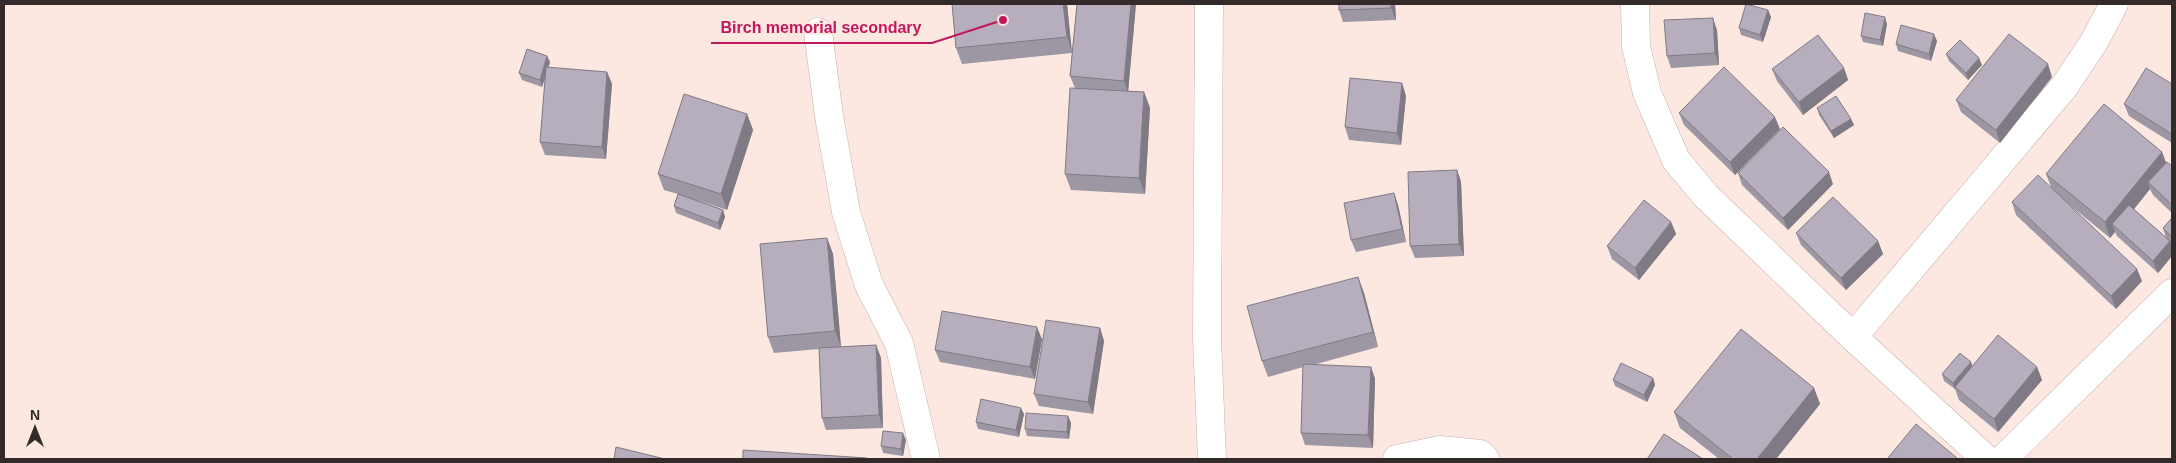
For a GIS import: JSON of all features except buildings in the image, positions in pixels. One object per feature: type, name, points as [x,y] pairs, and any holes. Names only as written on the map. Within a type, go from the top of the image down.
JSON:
[{"type":"street","points":[[1209,4],[1207,338],[1212,459]]},
{"type":"street","points":[[1635,4],[1636,46],[1647,93],[1676,160],[1706,196],[1853,337],[1986,459]]},
{"type":"street","points":[[1853,337],[2064,87],[2094,42],[2114,4]]},
{"type":"street","points":[[818,32],[829,116],[846,212],[869,285],[899,343],[926,459]]},
{"type":"street","points":[[2003,459],[2172,293]]},
{"type":"street","points":[[1397,459],[1440,450],[1480,454],[1485,459]]},
{"type":"place","name":"Birch memorial secondary","points":[[1003,20]]}]
